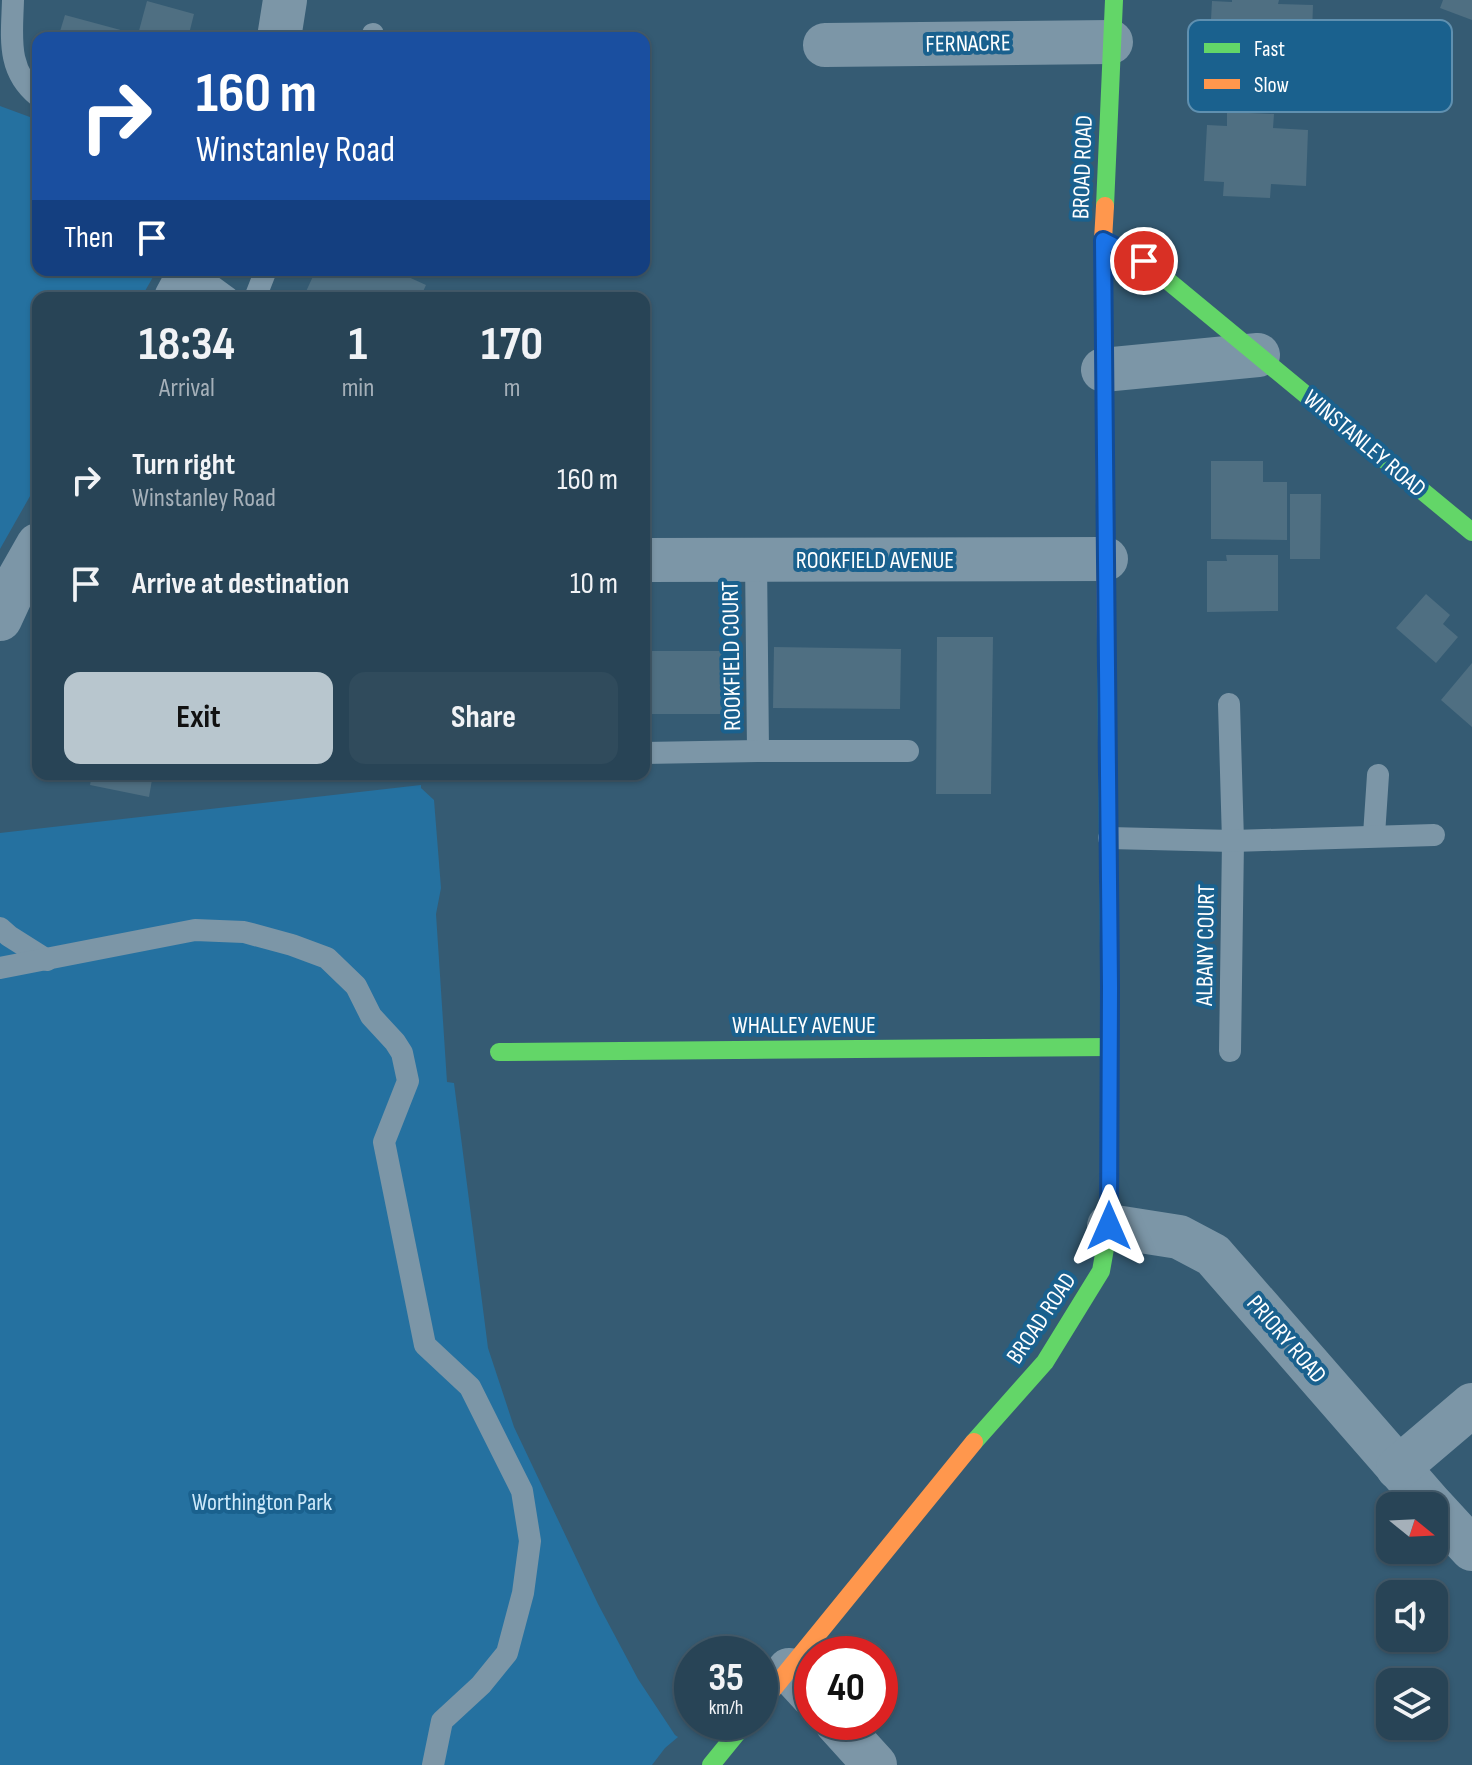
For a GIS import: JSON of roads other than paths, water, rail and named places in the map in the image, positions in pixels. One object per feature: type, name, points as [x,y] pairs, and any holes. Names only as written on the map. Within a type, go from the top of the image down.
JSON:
[{"type":"street","points":[[280,32],[285,0]]},
{"type":"street","name":"FERNACRE","points":[[825,45],[1112,21]]},
{"type":"street","name":"BROAD ROAD","points":[[834,1636],[958,1460],[1045,1362],[1101,1271],[1109,1226],[1103,240],[1112,21]]},
{"type":"street","name":"WINSTANLEY ROAD","points":[[1103,240],[1144,261],[1472,532]]},
{"type":"street","points":[[1103,370],[1258,355]]},
{"type":"street","points":[[0,619],[32,556]]},
{"type":"street","name":"ROOKFIELD AVENUE","points":[[650,560],[1106,559]]},
{"type":"street","name":"WHALLEY AVENUE","points":[[499,1052],[1110,1047]]},
{"type":"street","name":"PRIORY ROAD","points":[[1109,1226],[1179,1237],[1213,1255],[1420,1492]]},
{"type":"street","points":[[1398,1468],[1472,1405]]},
{"type":"street","name":"PRIORY ROAD","points":[[1448,1523],[1472,1549]]},
{"type":"street","points":[[711,1765],[731,1740]]},
{"type":"street","points":[[852,1740],[875,1765]]},
{"type":"lane","points":[[13,0],[12,51],[18,73],[32,91]]},
{"type":"lane","points":[[186,280],[214,292]]},
{"type":"lane","name":"ROOKFIELD COURT","points":[[756,560],[758,751]]},
{"type":"lane","name":"ALBANY COURT","points":[[1229,704],[1233,841],[1230,1051]]},
{"type":"lane","name":"ROOKFIELD COURT","points":[[650,753],[908,751]]},
{"type":"lane","points":[[1374,835],[1378,775]]},
{"type":"lane","points":[[1109,838],[1233,841],[1434,835]]},
{"type":"lane","points":[[0,928],[47,960]]},
{"type":"lane","points":[[0,968],[195,930],[244,932],[327,958],[356,986],[371,1016],[402,1053],[408,1081],[384,1142],[425,1345],[470,1387],[522,1491],[530,1541],[523,1593],[507,1653],[481,1685],[442,1721],[433,1765]]},
{"type":"park label","name":"Worthington Park","points":[[262,1502]]}]
